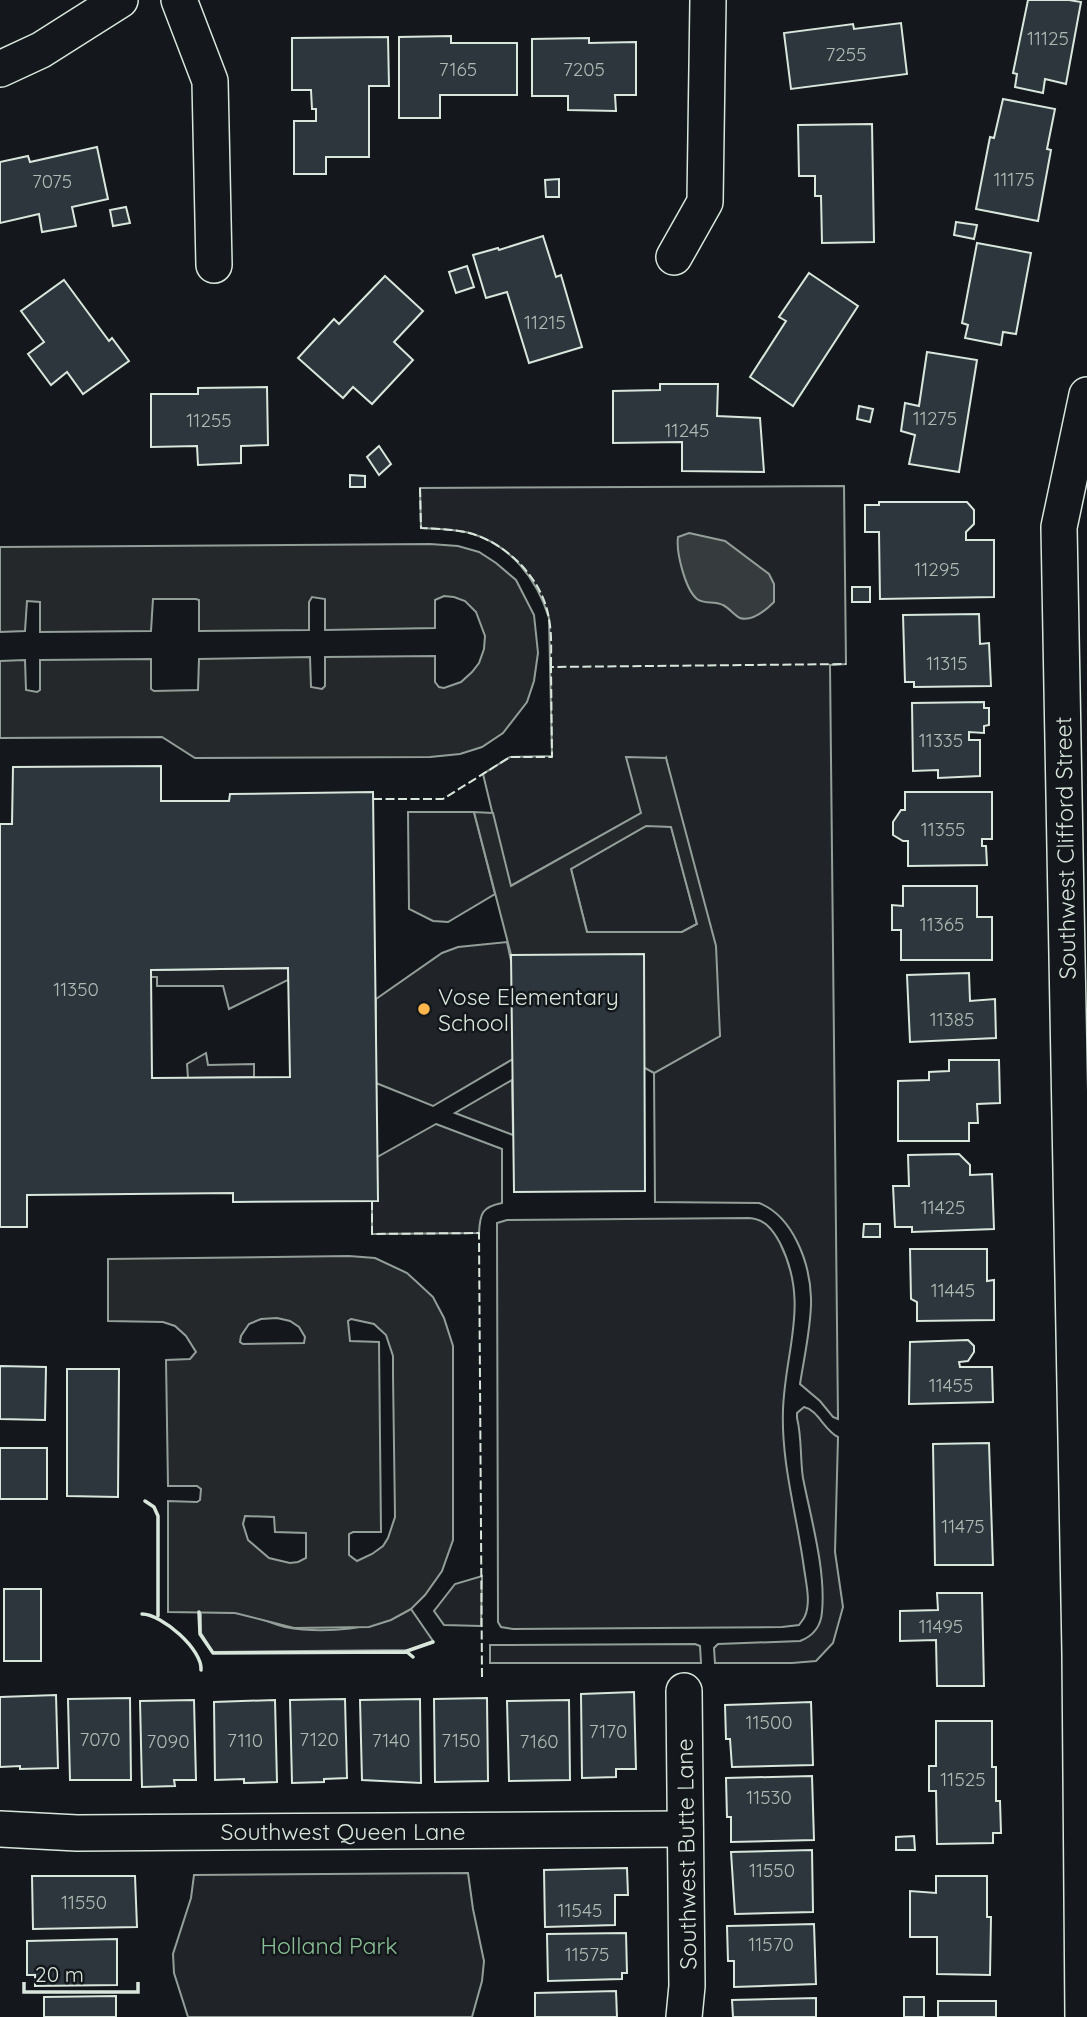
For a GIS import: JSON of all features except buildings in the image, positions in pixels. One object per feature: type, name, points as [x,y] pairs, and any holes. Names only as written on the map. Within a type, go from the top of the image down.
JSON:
[{"type":"street","points":[[0,69],[41,50],[120,0]]},
{"type":"street","points":[[179,0],[210,81],[214,265]]},
{"type":"street","points":[[674,257],[705,202],[708,0]]},
{"type":"street","name":"Southwest Clifford Street","points":[[1083,2017],[1083,1654],[1059,527],[1087,395]]},
{"type":"street","name":"Southwest Butte Lane","points":[[684,1691],[687,1986],[684,2017]]},
{"type":"street","name":"Southwest Queen Lane","points":[[0,1829],[77,1833],[685,1829]]},
{"type":"green space","points":[[844,486],[846,664],[830,665],[838,1419],[800,1384],[810,1318],[810,1284],[797,1242],[781,1218],[759,1203],[655,1202],[654,1073],[720,1036],[666,758],[641,813],[510,886],[483,774],[510,757],[552,756],[549,618],[530,577],[498,546],[470,533],[421,528],[420,488]]},
{"type":"green space","points":[[408,812],[474,812],[495,894],[448,922],[433,921],[409,909]]},
{"type":"green space","points":[[646,826],[671,826],[697,924],[682,932],[587,932],[571,869]]},
{"type":"green space","points":[[507,942],[530,1049],[433,1106],[376,1083],[376,999],[442,953],[458,947]]},
{"type":"green space","points":[[288,968],[288,980],[229,1009],[223,986],[157,986],[157,977],[151,977],[151,970]]},
{"type":"green space","points":[[206,1053],[208,1065],[254,1064],[254,1077],[188,1078],[187,1064]]},
{"type":"green space","points":[[512,1080],[513,1135],[455,1113]]},
{"type":"green space","points":[[436,1124],[502,1149],[502,1203],[483,1212],[479,1233],[372,1234],[372,1160]]},
{"type":"green space","points":[[749,1218],[768,1226],[780,1243],[789,1265],[793,1286],[794,1326],[785,1388],[783,1430],[787,1470],[808,1592],[804,1618],[799,1625],[782,1627],[501,1627],[498,1622],[497,1223],[507,1220]]},
{"type":"green space","points":[[804,1407],[813,1412],[838,1437],[835,1552],[843,1607],[833,1643],[816,1661],[715,1663],[714,1648],[718,1644],[800,1641],[809,1636],[820,1622],[822,1579],[803,1478],[797,1418],[797,1413]]},
{"type":"green space","points":[[482,1576],[481,1626],[444,1625],[434,1611],[455,1584]]},
{"type":"green space","points":[[411,1609],[433,1641],[409,1650],[213,1652],[201,1633],[201,1612],[237,1613],[285,1627],[333,1630],[383,1622]]},
{"type":"green space","points":[[490,1645],[700,1646],[701,1663],[490,1663]]},
{"type":"green space","name":"Holland Park","points":[[468,1873],[484,1961],[482,1981],[472,2017],[188,2017],[174,1973],[173,1954],[191,1898],[194,1875]]},
{"type":"shaded area","points":[[689,533],[725,541],[769,574],[774,584],[774,602],[758,614],[745,619],[738,617],[725,606],[697,599],[685,579],[678,552],[678,537]]},
{"type":"shaded area","points":[[458,546],[479,552],[496,563],[516,580],[534,615],[538,653],[534,681],[527,702],[503,733],[482,747],[460,754],[430,757],[195,758],[162,737],[0,738],[0,661],[25,660],[26,690],[37,692],[40,690],[40,660],[151,659],[151,689],[154,691],[198,690],[199,659],[310,657],[311,687],[322,689],[325,686],[325,657],[435,656],[435,682],[444,688],[461,682],[472,672],[479,663],[485,636],[476,612],[465,601],[444,596],[435,600],[435,628],[325,630],[325,599],[312,597],[309,602],[309,630],[199,631],[199,600],[153,599],[151,631],[40,632],[40,602],[27,601],[25,631],[0,632],[0,547]]},
{"type":"shaded area","points":[[626,757],[666,758],[716,946],[720,1036],[654,1073],[523,1001],[474,812],[493,813],[511,886],[641,813]],"holes":[[[646,826],[671,827],[697,924],[682,932],[587,932],[571,869]]]},
{"type":"shaded area","points":[[375,1258],[407,1273],[433,1297],[444,1318],[453,1346],[453,1540],[442,1571],[411,1609],[391,1620],[369,1627],[294,1628],[235,1613],[168,1612],[168,1501],[197,1502],[200,1500],[201,1489],[197,1486],[168,1486],[166,1360],[190,1359],[196,1352],[186,1336],[175,1326],[163,1322],[108,1321],[108,1259]],"holes":[[[261,1319],[290,1321],[299,1327],[305,1337],[304,1343],[240,1342],[249,1324]],[[351,1319],[374,1324],[386,1335],[393,1356],[395,1517],[383,1546],[357,1561],[349,1555],[349,1534],[381,1532],[379,1342],[350,1341],[348,1321]],[[245,1516],[274,1517],[275,1532],[306,1533],[306,1558],[290,1563],[269,1558],[248,1540],[243,1524]]]},
{"type":"fence","points":[[420,488],[421,528],[457,531],[483,538],[509,554],[531,577],[539,590],[549,619],[551,667]]},
{"type":"fence","points":[[373,799],[443,799],[510,757],[552,757],[551,667],[846,664]]},
{"type":"fence","points":[[372,1201],[372,1234],[479,1233],[482,1678]]},
{"type":"wall","points":[[145,1501],[154,1507],[158,1516],[158,1616]]},
{"type":"wall","points":[[199,1612],[200,1634],[213,1653],[407,1652],[413,1657]]},
{"type":"wall","points":[[142,1614],[160,1620],[180,1635],[195,1653],[201,1670]]},
{"type":"wall","points":[[407,1651],[433,1642]]},
{"type":"place","name":"Vose Elementary School","points":[[424,1009]]}]
